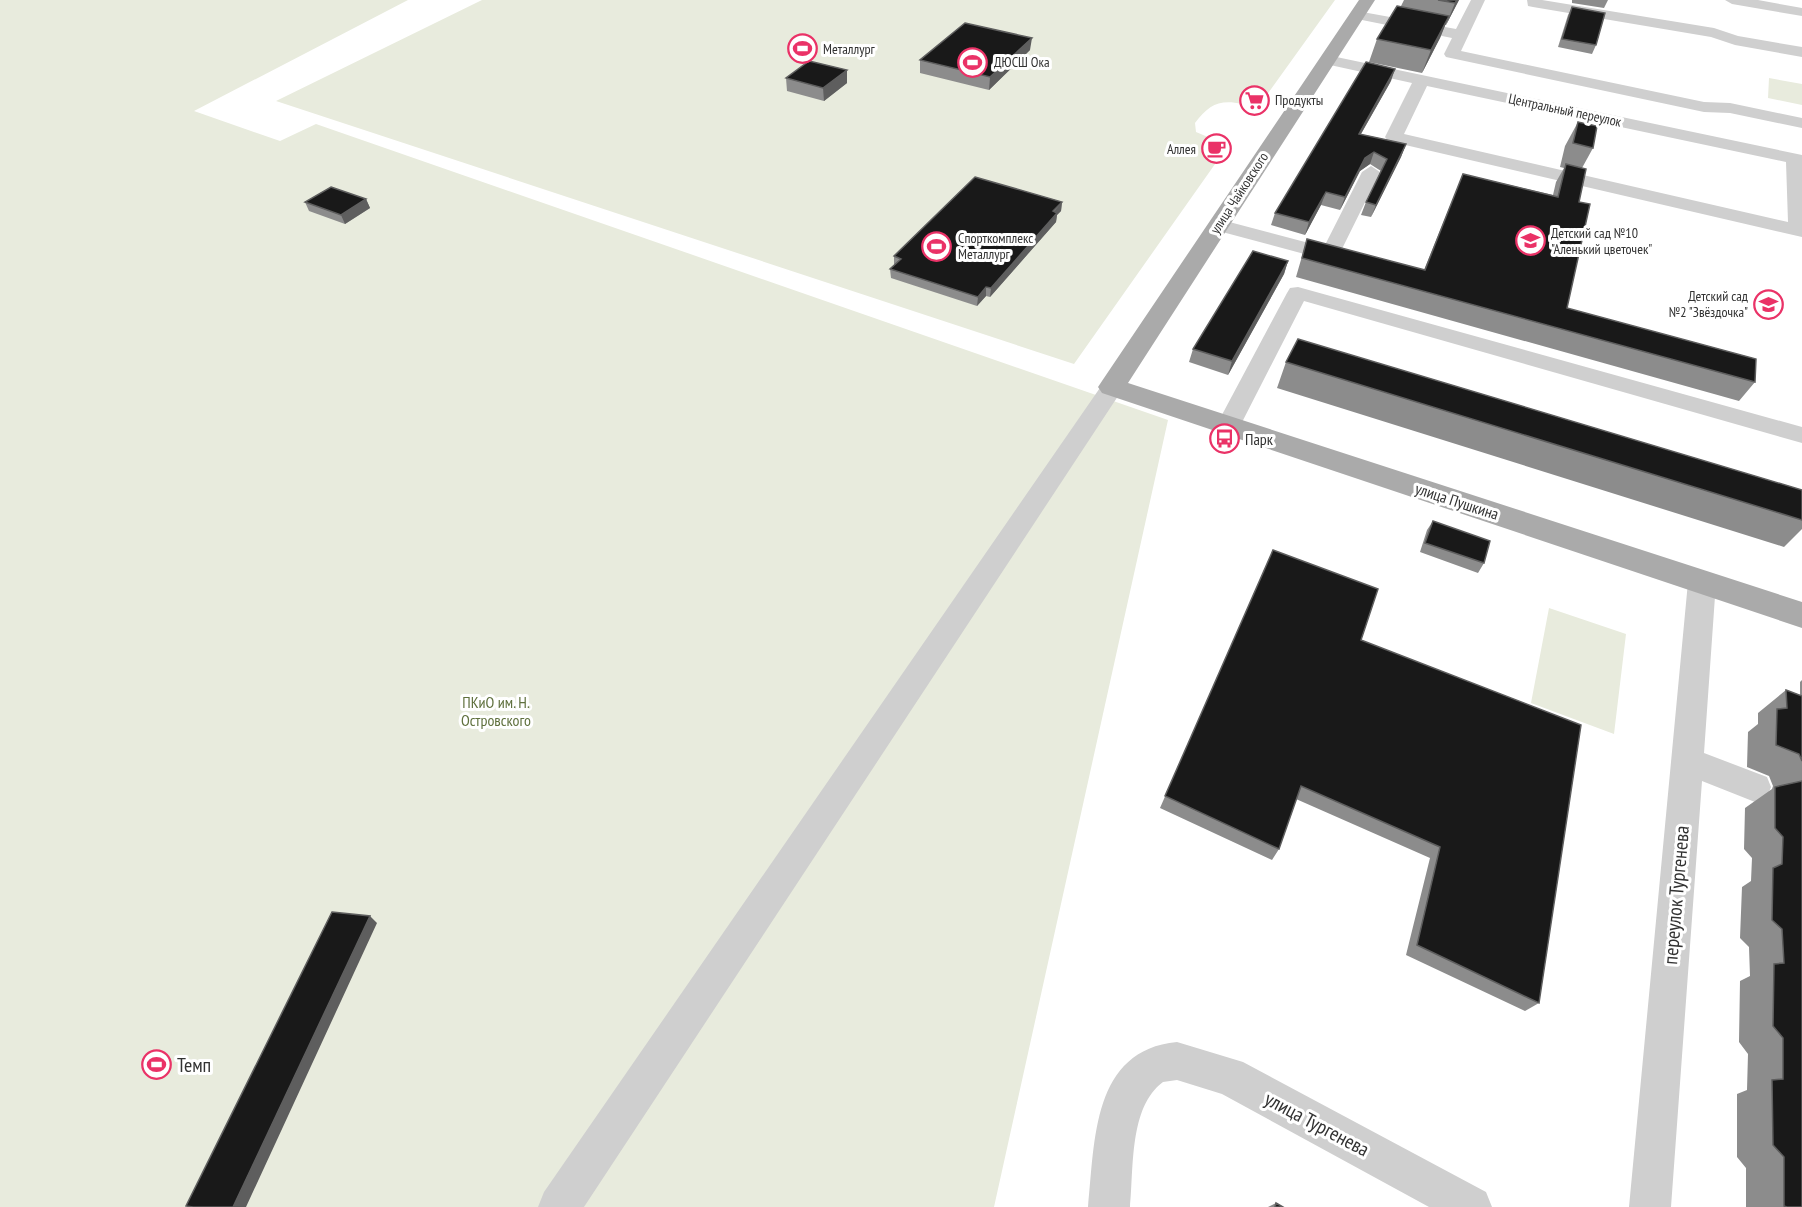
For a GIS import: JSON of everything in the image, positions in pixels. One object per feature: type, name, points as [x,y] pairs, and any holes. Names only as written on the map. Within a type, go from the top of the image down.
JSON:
[{"type":"main road","name":"улица Чайковского","points":[[1112,387],[1362,8]]},
{"type":"main road","name":"улица Пушкина","points":[[1112,387],[1802,615]]},
{"type":"street","points":[[1478,0],[1452,54],[1704,107],[1730,108],[1802,123]]},
{"type":"street","points":[[1515,0],[1605,13],[1802,52]]},
{"type":"street","points":[[1732,0],[1798,16]]},
{"type":"street","points":[[1362,8],[1461,35]]},
{"type":"street","name":"Центральный переулок","points":[[1327,60],[1799,159]]},
{"type":"street","points":[[1563,110],[1572,79]]},
{"type":"street","points":[[1422,80],[1394,137],[1800,231],[1799,159]]},
{"type":"street","points":[[1699,138],[1704,107]]},
{"type":"street","points":[[1218,225],[1330,255],[1371,172]]},
{"type":"street","points":[[1227,426],[1283,346],[1298,293],[1802,435]]},
{"type":"street","points":[[559,1207],[1112,387]]},
{"type":"street","name":"переулок Тургенева","points":[[1650,1207],[1702,582]]},
{"type":"street","points":[[1687,761],[1755,788]]},
{"type":"street","name":"улица Тургенева","points":[[1109,1207],[1118,1119],[1129,1089],[1142,1073],[1156,1063],[1177,1061],[1230,1076],[1471,1207]]},
{"type":"green space","name":"ПКиО им. Н. Островского","points":[[0,0],[408,0],[194,111],[280,141],[316,124],[1168,420],[994,1207],[0,1207]]},
{"type":"green space","name":"Спорткомплекс Металлург","points":[[482,0],[1335,0],[1266,96],[1251,92],[1242,104],[1227,102],[1215,105],[1195,123],[1196,132],[1215,140],[1206,153],[1220,157],[1074,364],[276,101]]},
{"type":"green space","points":[[1769,78],[1802,84],[1802,105],[1768,98]]},
{"type":"green space","points":[[1549,608],[1626,634],[1614,734],[1531,703]]},
{"type":"building","points":[[1438,0],[1457,0],[1455,3]]},
{"type":"building","points":[[1397,6],[1449,16],[1431,50],[1377,39]]},
{"type":"building","points":[[1572,7],[1605,13],[1596,45],[1562,39]]},
{"type":"building","name":"ДЮСШ Ока","points":[[965,23],[1032,38],[990,77],[920,60]]},
{"type":"building","points":[[809,61],[847,70],[823,88],[786,78]]},
{"type":"building","points":[[1366,62],[1395,69],[1359,134],[1406,144],[1376,205],[1366,202],[1387,159],[1374,152],[1365,158],[1345,197],[1326,192],[1309,222],[1275,213]]},
{"type":"building","points":[[1578,122],[1597,126],[1593,148],[1573,143]]},
{"type":"building","points":[[1566,164],[1586,169],[1579,202],[1590,204],[1567,308],[1756,359],[1755,382],[1302,258],[1307,239],[1425,270],[1463,174],[1558,197]]},
{"type":"building","points":[[975,177],[1062,202],[1053,211],[1057,213],[991,288],[986,287],[978,297],[890,269],[901,259],[894,256]]},
{"type":"building","points":[[331,187],[366,199],[341,215],[305,202]]},
{"type":"building","points":[[1253,251],[1288,261],[1232,361],[1193,349]]},
{"type":"building","points":[[1298,339],[1802,490],[1802,520],[1286,362]]},
{"type":"building","points":[[1433,521],[1490,541],[1484,563],[1425,543]]},
{"type":"building","points":[[1273,550],[1378,589],[1361,640],[1581,725],[1539,1003],[1417,945],[1440,847],[1301,786],[1279,849],[1165,796]]},
{"type":"building","points":[[1786,690],[1802,696],[1802,761],[1799,754],[1776,745],[1777,709],[1787,708]]},
{"type":"building","points":[[1802,781],[1802,1207],[1787,1207],[1784,1206],[1784,1157],[1773,1145],[1772,1080],[1783,1079],[1783,1038],[1773,1026],[1774,964],[1784,963],[1782,929],[1772,920],[1773,868],[1782,864],[1783,837],[1775,828],[1775,787]]},
{"type":"building","points":[[332,912],[370,916],[233,1207],[186,1206]]},
{"type":"place","name":"Металлург","points":[[802,49]]},
{"type":"place","name":"ДЮСШ Ока","points":[[973,62]]},
{"type":"place","name":"Продукты","points":[[1254,100]]},
{"type":"place","name":"Аллея","points":[[1217,149]]},
{"type":"place","name":"Детский сад №10 \"Аленький цветочек\"","points":[[1530,241]]},
{"type":"place","name":"Спорткомплекс Металлург","points":[[937,246]]},
{"type":"place","name":"Детский сад №2 \"Звёздочка\"","points":[[1769,304]]},
{"type":"place","name":"Парк","points":[[1224,439]]},
{"type":"place","name":"Темп","points":[[156,1065]]}]
